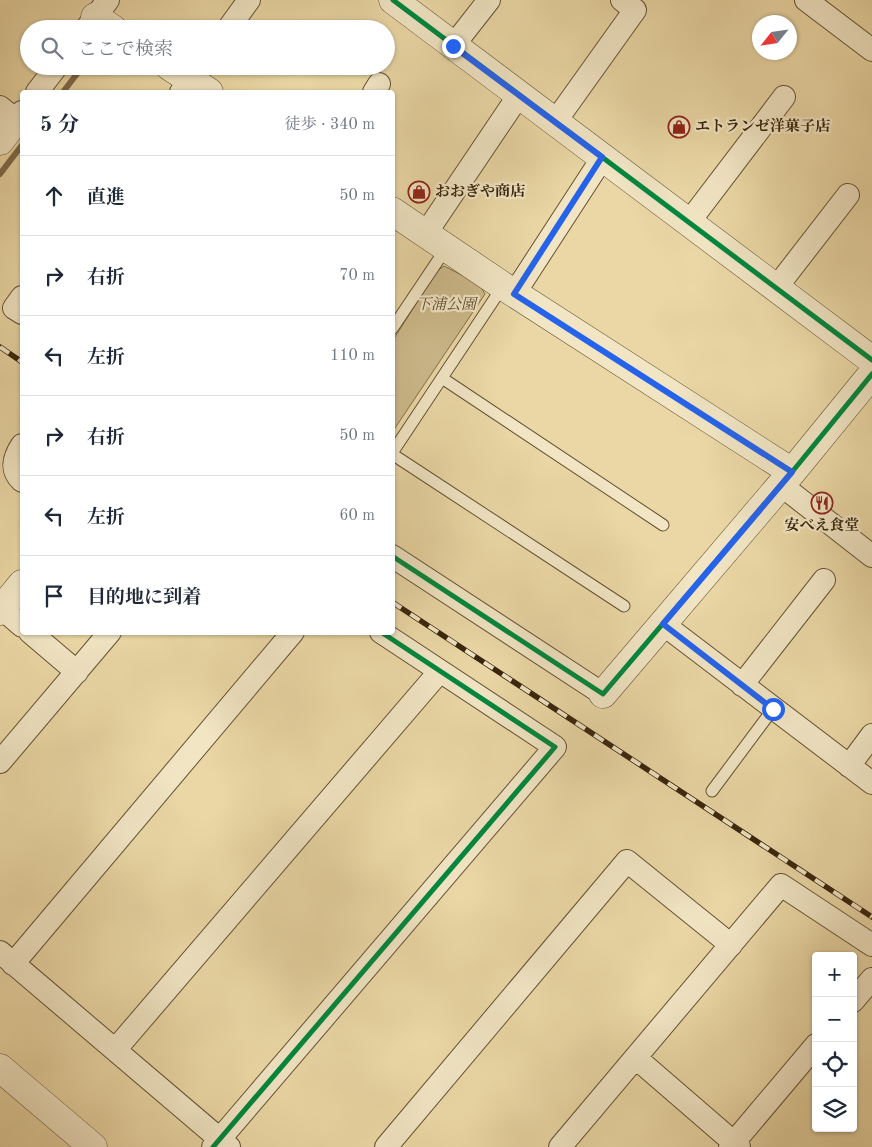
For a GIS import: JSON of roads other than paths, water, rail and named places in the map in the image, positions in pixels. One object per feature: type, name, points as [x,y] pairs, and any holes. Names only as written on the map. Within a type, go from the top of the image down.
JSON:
[{"type":"street","points":[[235,20],[249,0]]},
{"type":"street","points":[[393,0],[872,360]]},
{"type":"street","points":[[453,46],[489,0]]},
{"type":"street","points":[[556,122],[635,10],[622,0]]},
{"type":"street","points":[[806,0],[872,50]]},
{"type":"street","points":[[39,90],[51,75]]},
{"type":"street","points":[[436,240],[519,95]]},
{"type":"street","points":[[689,222],[784,97]]},
{"type":"street","points":[[0,141],[13,113]]},
{"type":"street","points":[[508,290],[602,157]]},
{"type":"street","points":[[776,288],[848,195]]},
{"type":"street","points":[[395,213],[786,478],[872,556]]},
{"type":"street","points":[[20,300],[14,308],[20,312]]},
{"type":"street","points":[[395,558],[603,694],[872,374]]},
{"type":"street","points":[[20,448],[15,455],[14,463],[20,478]]},
{"type":"street","points":[[742,685],[824,580]]},
{"type":"street","points":[[20,586],[1,609],[20,624]]},
{"type":"street","points":[[663,624],[872,783]]},
{"type":"street","points":[[34,635],[77,672]]},
{"type":"street","points":[[0,762],[108,635]]},
{"type":"street","points":[[290,635],[7,958],[221,1144],[555,747],[386,635]]},
{"type":"street","points":[[115,1050],[440,671]]},
{"type":"street","points":[[849,766],[872,735]]},
{"type":"street","points":[[386,1147],[627,862],[731,945]]},
{"type":"street","points":[[560,1147],[780,885],[872,945]]},
{"type":"street","points":[[856,997],[872,978]]},
{"type":"street","points":[[636,1058],[735,1146],[812,1051]]},
{"type":"street","points":[[0,1068],[93,1147]]},
{"type":"lane","points":[[395,323],[436,240]]},
{"type":"lane","points":[[395,448],[442,378],[508,290]]},
{"type":"lane","points":[[442,378],[663,525]]},
{"type":"lane","points":[[395,455],[624,606]]},
{"type":"lane","points":[[712,791],[773,709]]},
{"type":"waterway","points":[[65,90],[76,75]]},
{"type":"waterway","points":[[0,174],[20,148]]},
{"type":"railway","points":[[0,347],[20,361]]},
{"type":"railway","points":[[395,604],[872,917]]},
{"type":"place","name":"エトランゼ洋菓子店","points":[[679,127]]},
{"type":"place","name":"おおぎや商店","points":[[419,192]]},
{"type":"place","name":"安べえ食堂","points":[[822,503]]},
{"type":"park label","name":"下浦公園","points":[[446,305]]}]
